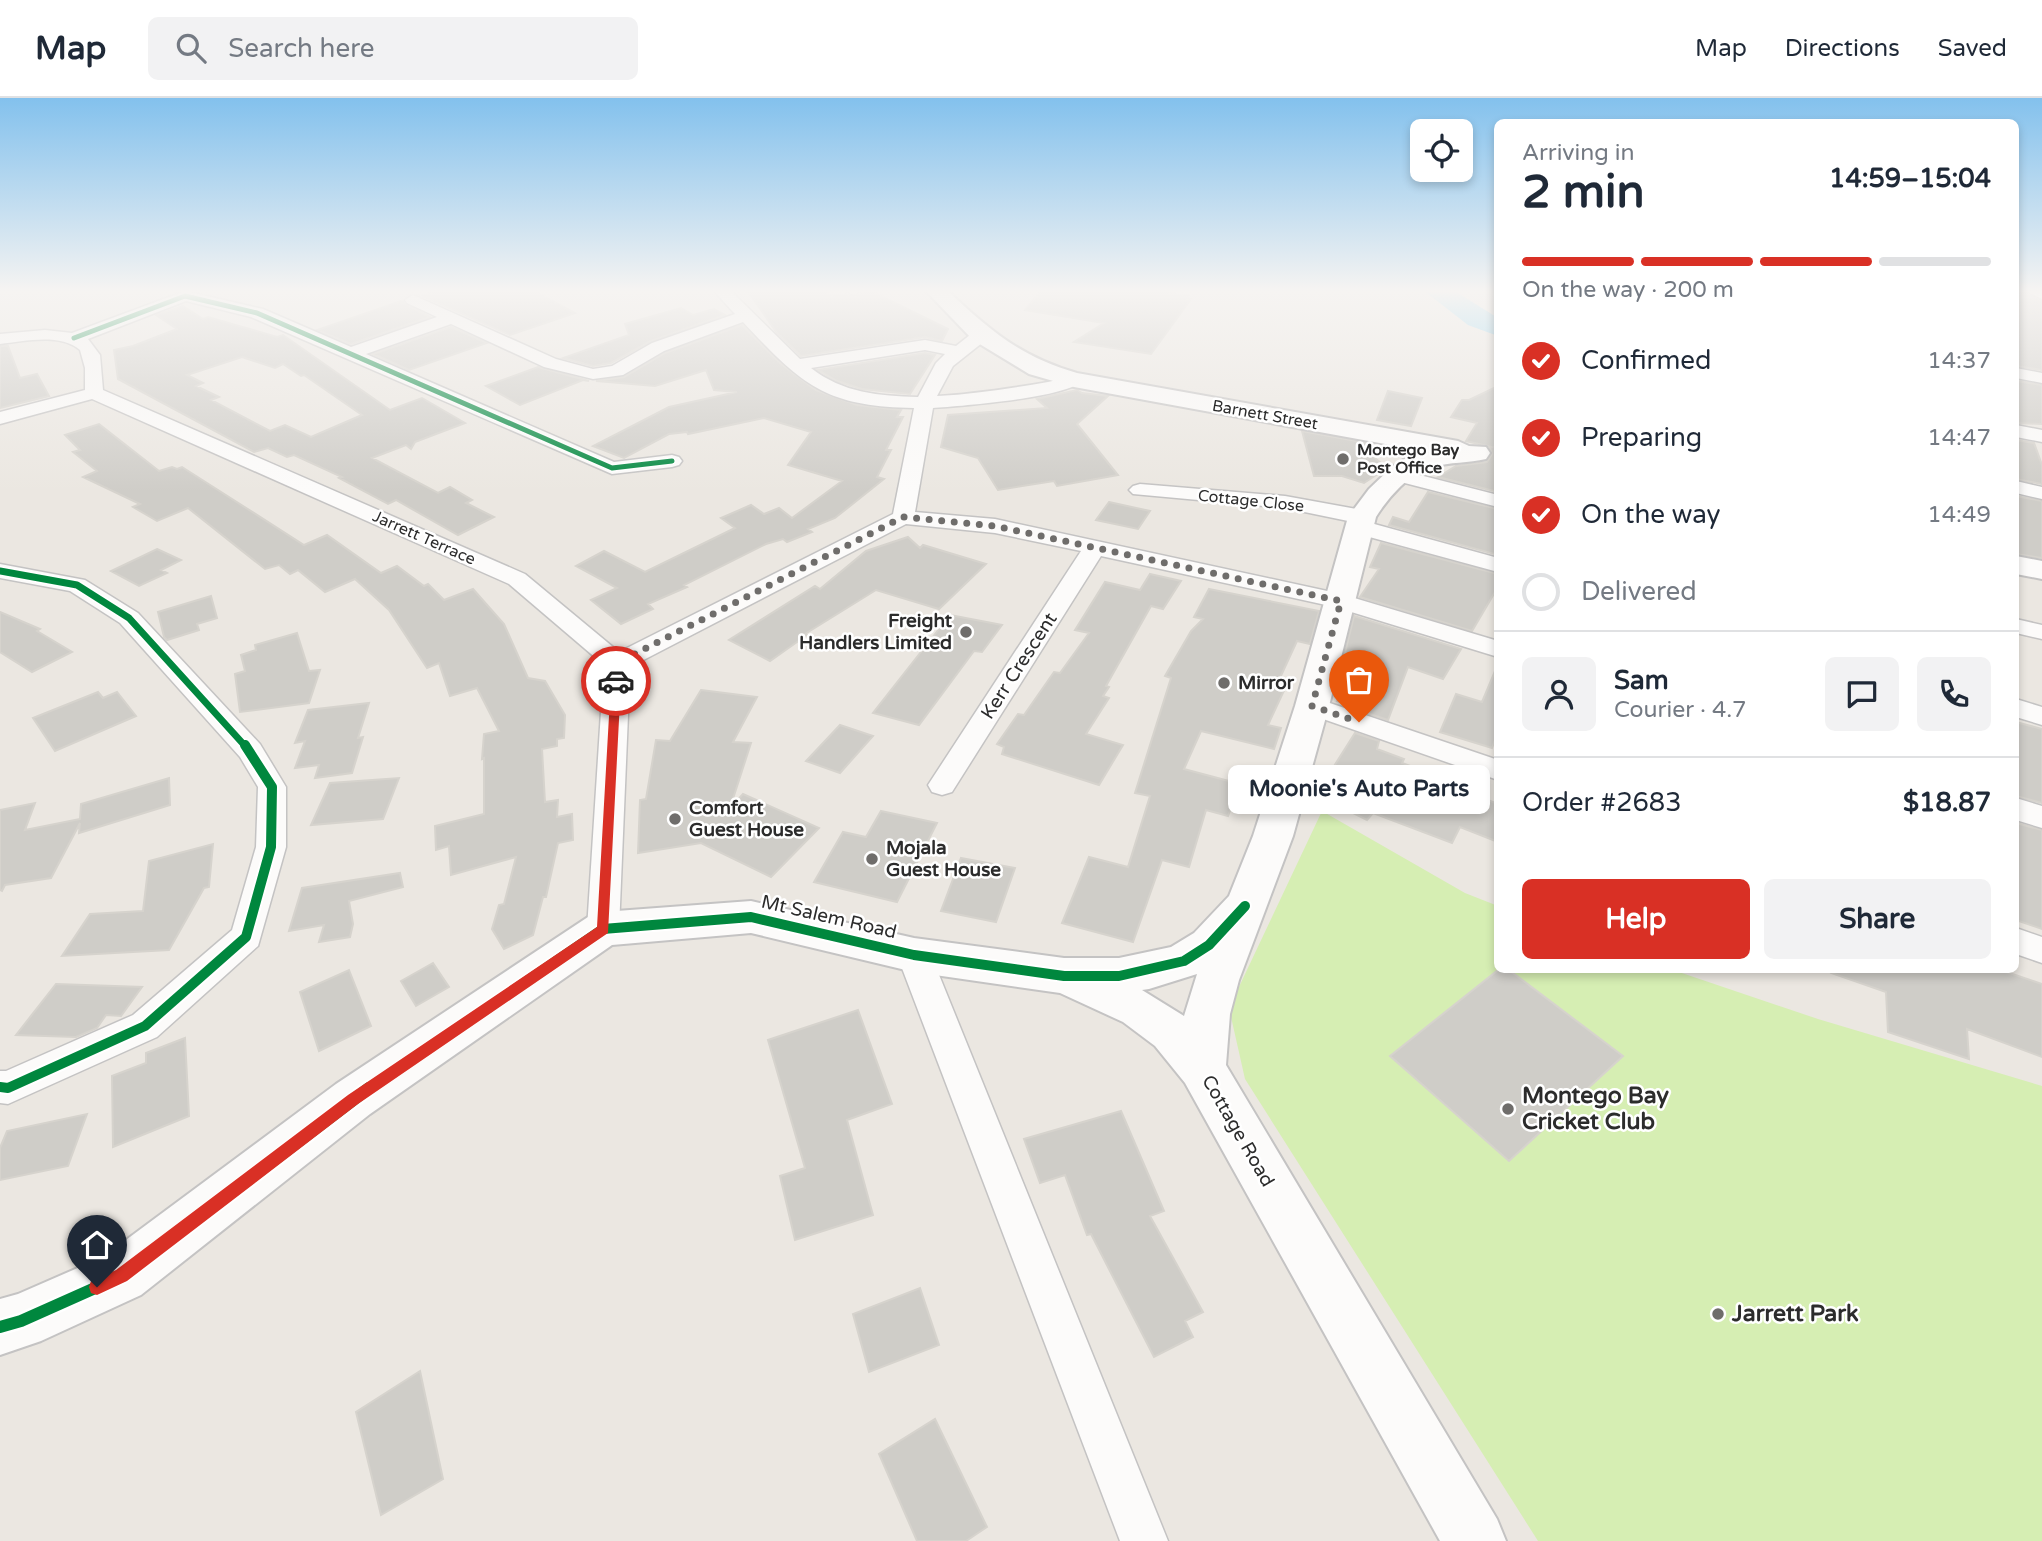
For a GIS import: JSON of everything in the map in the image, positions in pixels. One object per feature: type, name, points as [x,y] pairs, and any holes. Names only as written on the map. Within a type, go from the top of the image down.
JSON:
[{"type":"main road","name":"Barnett Street","points":[[1018,357],[1037,369],[1074,380],[1488,454]]},
{"type":"main road","points":[[1381,434],[1409,470],[1488,454]]},
{"type":"main road","name":"Cottage Road","points":[[1409,470],[1367,508],[1360,522],[1312,706],[1273,836],[1207,1014],[1202,1068],[1475,1541]]},
{"type":"main road","points":[[2019,566],[2042,570]]},
{"type":"main road","name":"Mt Salem Road","points":[[0,1327],[21,1321],[122,1276],[353,1099],[603,929],[751,916],[914,955],[1064,976],[1119,976],[1184,961],[1209,945],[1245,906]]},
{"type":"main road","name":"Mt Salem Road","points":[[1064,976],[1139,1009],[1171,1032],[1202,1068]]},
{"type":"street","points":[[0,418],[94,393],[95,370],[90,357]]},
{"type":"street","points":[[357,357],[612,468],[672,461]]},
{"type":"street","points":[[538,357],[593,374],[617,371],[641,357]]},
{"type":"street","points":[[790,357],[825,387],[851,396],[924,404],[1011,394],[1074,380]]},
{"type":"street","points":[[798,365],[847,357]]},
{"type":"street","points":[[903,517],[924,404],[945,363],[953,357]]},
{"type":"street","points":[[2019,374],[2042,378]]},
{"type":"street","name":"Jarrett Terrace","points":[[94,393],[517,579],[617,663]]},
{"type":"street","points":[[2019,432],[2042,436]]},
{"type":"street","points":[[1409,470],[1494,500]]},
{"type":"street","points":[[2019,488],[2042,493]]},
{"type":"street","name":"Cottage Close","points":[[1140,490],[1285,502],[1494,564]]},
{"type":"street","points":[[603,929],[617,663],[903,517],[995,526],[1341,601],[1494,648]]},
{"type":"street","name":"Kerr Crescent","points":[[942,785],[1095,547]]},
{"type":"street","points":[[0,570],[77,585],[130,618],[250,751],[272,787],[271,847],[246,937],[145,1026],[8,1088],[0,1087]]},
{"type":"street","points":[[2019,627],[2042,632]]},
{"type":"street","points":[[1312,706],[1494,769]]},
{"type":"street","points":[[2019,709],[2042,716]]},
{"type":"street","points":[[2019,809],[2042,817]]},
{"type":"street","points":[[2019,943],[2042,950]]},
{"type":"street","points":[[914,955],[1144,1541]]},
{"type":"green space","name":"Jarrett Park","points":[[1322,811],[1465,893],[1494,904],[1494,973],[1682,973],[1818,1019],[2042,1086],[2042,1541],[1538,1541],[1245,1079],[1229,1008]]},
{"type":"building","points":[[0,357],[12,357],[20,378],[37,374],[49,396],[0,408]]},
{"type":"building","points":[[115,357],[241,357],[187,375],[203,383],[196,386],[219,397],[211,400],[270,431],[285,425],[311,437],[362,415],[304,375],[301,376],[283,364],[275,368],[243,357],[315,357],[390,410],[422,398],[465,423],[415,442],[411,449],[406,445],[372,458],[438,493],[450,487],[472,500],[466,503],[494,517],[458,535],[396,500],[388,504],[339,478],[342,477],[294,455],[287,457],[268,448],[254,452],[118,379]]},
{"type":"building","points":[[381,357],[446,357],[409,370]]},
{"type":"building","points":[[621,357],[611,363],[593,366],[563,358]]},
{"type":"building","points":[[658,357],[774,357],[816,390],[857,405],[901,410],[897,417],[903,417],[886,450],[891,450],[877,477],[884,479],[835,518],[808,529],[812,532],[787,542],[783,539],[766,544],[684,585],[687,587],[648,604],[653,609],[621,624],[591,600],[617,588],[576,566],[604,551],[645,572],[735,528],[721,518],[751,505],[764,514],[779,508],[792,518],[842,481],[788,465],[811,432],[764,418],[688,434],[669,434],[624,458],[593,446],[669,407],[737,392],[714,390],[706,370],[655,386],[596,381],[624,377]]},
{"type":"building","points":[[898,357],[934,357],[910,394],[862,389],[837,381],[818,370]]},
{"type":"building","points":[[2019,357],[2042,357],[2042,370],[2019,366]]},
{"type":"building","points":[[538,367],[589,381],[583,380],[520,405],[486,386]]},
{"type":"building","points":[[2019,381],[2042,385],[2042,424],[2019,423]]},
{"type":"building","points":[[1494,388],[1494,491],[1438,477],[1456,466],[1487,462],[1492,454],[1492,447],[1466,441],[1477,423],[1451,417],[1462,400],[1469,400]]},
{"type":"building","points":[[1077,390],[1108,396],[1077,424],[1118,475],[1057,486],[1054,481],[998,490],[978,458],[941,447],[948,415],[1047,408],[1037,399]]},
{"type":"building","points":[[1388,391],[1422,398],[1411,426],[1377,420]]},
{"type":"building","points":[[99,424],[159,471],[182,467],[304,545],[327,535],[381,573],[397,566],[424,586],[428,584],[444,600],[473,589],[504,624],[528,678],[545,681],[565,715],[564,738],[557,739],[557,746],[542,749],[545,802],[558,800],[557,817],[572,814],[573,840],[558,843],[546,897],[543,897],[533,935],[504,949],[492,929],[499,905],[504,904],[516,857],[451,875],[449,846],[436,850],[435,826],[484,814],[484,734],[499,731],[477,688],[450,696],[439,663],[427,668],[389,610],[355,579],[325,592],[298,570],[290,574],[279,565],[265,569],[188,508],[157,521],[133,507],[140,504],[83,477],[97,471],[73,452],[80,450],[65,435]]},
{"type":"building","name":"Montego Bay Post Office","points":[[1302,431],[1367,443],[1365,450],[1387,468],[1364,483],[1342,476],[1314,476]]},
{"type":"building","points":[[2019,440],[2034,443],[2042,465],[2042,484],[2019,480]]},
{"type":"building","points":[[1428,492],[1494,508],[1494,554],[1389,525],[1393,517],[1409,522]]},
{"type":"building","points":[[2019,497],[2042,501],[2042,558],[2019,554]]},
{"type":"building","points":[[1109,502],[1150,511],[1138,529],[1096,520]]},
{"type":"building","points":[[908,537],[920,548],[923,545],[986,564],[939,609],[876,590],[805,634],[807,635],[770,661],[729,640],[815,586],[820,589],[866,551]]},
{"type":"building","points":[[1381,543],[1494,573],[1494,594],[1472,631],[1360,597],[1379,569],[1370,567]]},
{"type":"building","points":[[157,549],[181,560],[161,570],[167,573],[139,586],[111,571]]},
{"type":"building","points":[[1150,574],[1181,581],[1163,609],[1151,606],[1106,686],[1109,687],[1103,696],[1109,698],[1086,734],[1123,745],[1099,785],[1002,754],[1004,747],[997,744],[1018,714],[1024,715],[1054,672],[1060,673],[1089,633],[1075,630],[1105,582],[1140,590]]},
{"type":"building","points":[[1209,589],[1319,611],[1310,644],[1297,641],[1279,680],[1288,682],[1268,725],[1281,728],[1274,749],[1201,731],[1184,769],[1240,784],[1228,816],[1206,810],[1189,867],[1162,860],[1133,942],[1062,923],[1089,857],[1128,867],[1150,796],[1135,793],[1171,678],[1165,676],[1191,631],[1203,619],[1194,617]]},
{"type":"building","points":[[211,596],[217,618],[197,624],[199,630],[167,640],[164,637],[158,612]]},
{"type":"building","points":[[0,612],[40,629],[37,631],[72,652],[32,672],[0,652]]},
{"type":"building","points":[[950,615],[1002,625],[982,652],[974,651],[919,725],[873,713]]},
{"type":"building","points":[[1354,616],[1461,649],[1443,679],[1408,667],[1388,720],[1367,713],[1369,710],[1337,701],[1356,656],[1345,653]]},
{"type":"building","points":[[297,633],[309,671],[320,670],[309,703],[240,712],[235,674],[245,671],[241,655],[256,650],[255,645]]},
{"type":"building","points":[[1494,674],[1492,748],[1440,732],[1456,694],[1482,702]]},
{"type":"building","points":[[701,690],[757,697],[733,742],[751,743],[730,808],[743,794],[819,828],[771,877],[701,843],[638,853],[640,800],[646,799],[656,740],[670,741]]},
{"type":"building","points":[[98,692],[103,698],[117,692],[136,716],[55,751],[33,718]]},
{"type":"building","points":[[369,703],[358,738],[363,737],[352,773],[315,778],[319,765],[295,768],[305,741],[295,743],[308,710]]},
{"type":"building","points":[[2019,723],[2042,729],[2042,803],[2019,797]]},
{"type":"building","points":[[840,725],[873,736],[840,773],[806,761]]},
{"type":"building","points":[[1355,733],[1379,741],[1377,749],[1404,759],[1402,763],[1477,790],[1475,795],[1494,802],[1494,840],[1460,827],[1452,843],[1373,813],[1367,820],[1309,791],[1326,772],[1329,774]]},
{"type":"building","points":[[169,778],[170,805],[79,833],[80,823],[51,878],[5,885],[2,891],[0,890],[0,810],[35,803],[25,830],[80,819],[81,804]]},
{"type":"building","points":[[399,778],[383,819],[311,825],[330,783]]},
{"type":"building","name":"Mojala Guest House","points":[[881,811],[937,823],[897,902],[814,882],[843,832],[866,837]]},
{"type":"building","points":[[2019,824],[2042,830],[2042,929],[2019,921]]},
{"type":"building","points":[[213,844],[209,887],[204,888],[169,950],[62,956],[90,914],[143,911],[149,861]]},
{"type":"building","points":[[961,858],[1015,868],[996,922],[941,911]]},
{"type":"building","points":[[400,873],[403,887],[349,901],[353,924],[350,937],[319,942],[324,925],[289,931],[302,888]]},
{"type":"building","points":[[433,963],[449,987],[416,1006],[401,981]]},
{"type":"building","points":[[349,970],[371,1026],[319,1051],[300,992]]},
{"type":"building","name":"Montego Bay Cricket Club","points":[[1494,973],[1513,973],[1623,1056],[1509,1161],[1390,1056]]},
{"type":"building","points":[[1831,973],[2010,973],[2042,984],[2042,1057],[1967,1029],[1969,1059],[1888,1032],[1886,992]]},
{"type":"building","points":[[56,984],[142,987],[121,1016],[106,1015],[97,1028],[76,1037],[16,1035]]},
{"type":"building","points":[[858,1010],[892,1104],[847,1120],[873,1215],[795,1240],[780,1176],[805,1168],[768,1040]]},
{"type":"building","points":[[185,1038],[189,1116],[113,1147],[112,1076],[146,1063],[146,1053]]},
{"type":"building","points":[[1121,1111],[1164,1211],[1150,1216],[1203,1312],[1185,1321],[1193,1337],[1154,1357],[1091,1234],[1087,1235],[1065,1175],[1040,1183],[1024,1139]]},
{"type":"building","points":[[87,1114],[68,1166],[0,1180],[0,1148],[7,1131]]},
{"type":"building","points":[[920,1288],[939,1345],[869,1372],[853,1314]]},
{"type":"building","points":[[420,1371],[443,1479],[381,1515],[356,1412]]},
{"type":"building","points":[[935,1419],[987,1527],[966,1541],[917,1541],[879,1454]]},
{"type":"cycle path","points":[[359,357],[612,468],[672,461]]},
{"type":"cycle path","points":[[0,571],[77,585],[129,618],[250,751],[272,787],[271,847],[246,937],[145,1026],[8,1088],[0,1087]]},
{"type":"cycle path","points":[[0,1327],[21,1321],[122,1276],[353,1099],[603,929],[751,917],[914,955],[1064,976],[1119,976],[1184,961],[1209,945],[1245,906]]},
{"type":"way so far","points":[[616,681],[617,663],[903,517],[995,526],[1341,601],[1312,706],[1359,722]]},
{"type":"place","name":"Montego Bay Post Office","points":[[1343,459]]},
{"type":"place","name":"Freight Handlers Limited","points":[[966,632]]},
{"type":"place","name":"Mirror","points":[[1224,683]]},
{"type":"place","name":"Moonie's Auto Parts","points":[[1359,722]]},
{"type":"place","name":"Comfort Guest House","points":[[675,819]]},
{"type":"place","name":"Mojala Guest House","points":[[872,859]]},
{"type":"place","name":"Montego Bay Cricket Club","points":[[1508,1109]]},
{"type":"place","name":"Jarrett Park","points":[[1718,1314]]},
{"type":"route","points":[[97,1287],[122,1276],[353,1099],[603,929],[616,681]]}]
